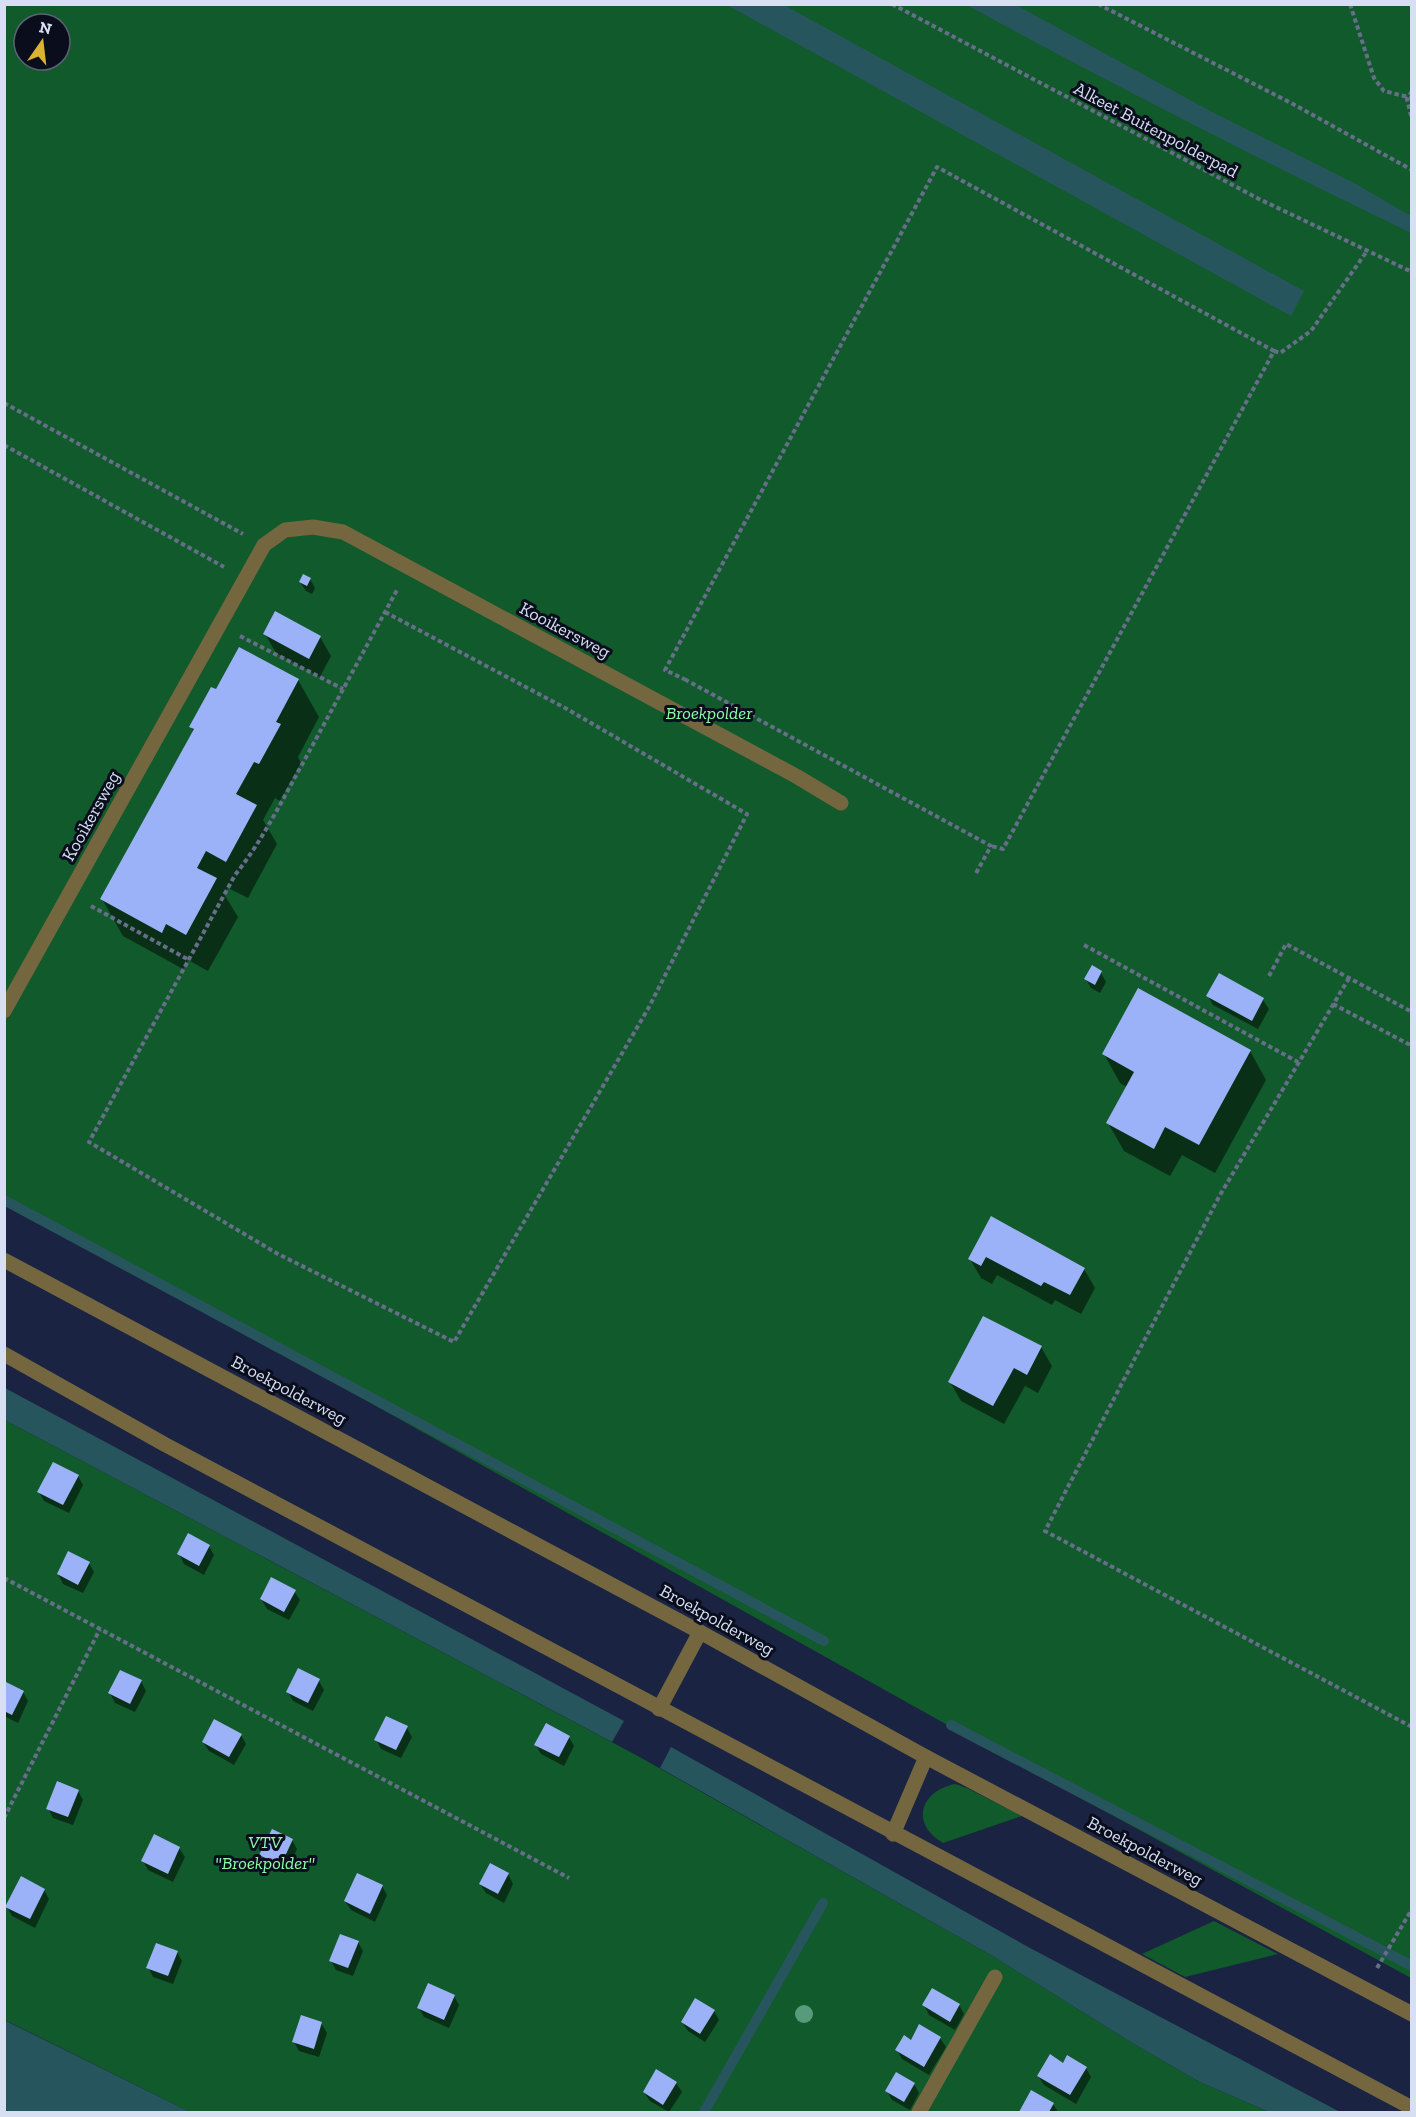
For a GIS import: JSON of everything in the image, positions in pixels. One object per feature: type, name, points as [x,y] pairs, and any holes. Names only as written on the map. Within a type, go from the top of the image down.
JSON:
[{"type":"street","name":"Kooikersweg","points":[[4,1011],[264,545],[285,530],[313,527],[343,532],[842,803]]},
{"type":"street","name":"Broekpolderweg","points":[[4,1260],[700,1632],[926,1757],[1412,2014]]},
{"type":"street","points":[[4,1354],[175,1450],[893,1834],[1412,2108]]},
{"type":"street","points":[[659,1708],[700,1632]]},
{"type":"street","points":[[893,1834],[926,1757]]},
{"type":"street","points":[[919,2112],[995,1977]]},
{"type":"path","name":"Alkeet Buitenpolderpad","points":[[892,4],[1249,194],[1412,272]]},
{"type":"path","points":[[1098,4],[1293,104],[1412,170]]},
{"type":"path","points":[[1350,4],[1374,78],[1384,91],[1409,99]]},
{"type":"path","points":[[1412,91],[1409,99],[1412,120]]},
{"type":"path","points":[[1274,351],[1003,849],[991,846],[665,670],[937,167],[1280,353],[1311,332],[1368,251]]},
{"type":"path","points":[[4,403],[264,545]]},
{"type":"path","points":[[4,445],[245,579]]},
{"type":"path","points":[[385,612],[567,709],[747,814],[649,1007],[454,1342],[278,1254],[89,1142],[189,960],[235,875],[256,848],[385,612]]},
{"type":"path","points":[[219,625],[343,689]]},
{"type":"path","points":[[670,708],[686,680]]},
{"type":"path","points":[[975,875],[991,846]]},
{"type":"path","points":[[69,895],[189,960]]},
{"type":"path","points":[[1269,976],[1286,944],[1412,1012]]},
{"type":"path","points":[[1084,945],[1298,1062]]},
{"type":"path","points":[[1349,978],[1220,1195],[1046,1531],[1412,1727]]},
{"type":"path","points":[[1333,1004],[1412,1046]]},
{"type":"path","points":[[4,1578],[569,1878]]},
{"type":"path","points":[[4,1818],[100,1629]]},
{"type":"path","points":[[1379,1964],[1412,1909]]},
{"type":"green space","name":"Broekpolder","points":[[5,5],[1411,5],[1411,1978],[978,1742],[5,1199]]},
{"type":"green space","name":"VTV \"Broekpolder\"","points":[[5,1420],[636,1755],[996,1958],[1134,2044],[1200,2082],[1269,2112],[190,2112],[5,2020]]},
{"type":"green space","points":[[955,1784],[1022,1816],[943,1843],[926,1827],[923,1818],[924,1809],[934,1793]]},
{"type":"green space","points":[[1214,1921],[1278,1954],[1185,1977],[1142,1954]]},
{"type":"shaded area","points":[[727,5],[784,5],[1304,291],[1291,316]]},
{"type":"shaded area","points":[[967,5],[1016,5],[1214,113],[1356,184],[1411,216],[1411,233],[1188,122]]},
{"type":"shaded area","points":[[5,1388],[624,1721],[612,1742],[5,1420]]},
{"type":"shaded area","points":[[671,1747],[1030,1948],[1340,2112],[1269,2112],[1200,2082],[1134,2044],[996,1958],[660,1768]]},
{"type":"shaded area","points":[[4,2020],[190,2112],[10,2112],[5,2110]]},
{"type":"building","points":[[303,574],[311,578],[307,586],[299,582]]},
{"type":"building","points":[[275,611],[321,636],[309,659],[263,634]]},
{"type":"building","points":[[239,647],[299,679],[276,722],[281,724],[259,764],[254,762],[236,794],[257,805],[226,862],[206,851],[197,868],[217,878],[186,935],[166,924],[162,933],[100,899],[194,729],[189,727],[211,687],[216,689]]},
{"type":"building","points":[[1092,965],[1102,971],[1095,985],[1084,979]]},
{"type":"building","points":[[1219,973],[1264,998],[1252,1021],[1206,996]]},
{"type":"building","points":[[1138,988],[1251,1050],[1199,1145],[1165,1127],[1154,1149],[1106,1123],[1134,1072],[1102,1054]]},
{"type":"building","points":[[991,1216],[1085,1268],[1070,1295],[1044,1282],[1041,1286],[986,1257],[981,1266],[968,1259]]},
{"type":"building","points":[[983,1316],[1042,1346],[1027,1375],[1014,1368],[993,1406],[948,1382]]},
{"type":"building","points":[[53,1462],[79,1475],[63,1505],[37,1492]]},
{"type":"building","points":[[188,1533],[210,1545],[199,1566],[177,1554]]},
{"type":"building","points":[[68,1551],[90,1562],[78,1585],[57,1574]]},
{"type":"building","points":[[271,1577],[296,1590],[284,1612],[260,1599]]},
{"type":"building","points":[[298,1668],[320,1679],[308,1703],[286,1692]]},
{"type":"building","points":[[120,1670],[142,1680],[130,1704],[108,1693]]},
{"type":"building","points":[[4,1681],[24,1691],[12,1715],[4,1711]]},
{"type":"building","points":[[386,1716],[408,1726],[396,1750],[374,1740]]},
{"type":"building","points":[[214,1719],[242,1734],[229,1757],[202,1742]]},
{"type":"building","points":[[546,1723],[570,1736],[559,1757],[534,1745]]},
{"type":"building","points":[[57,1781],[79,1790],[68,1817],[46,1809]]},
{"type":"building","points":[[272,1829],[293,1839],[281,1865],[259,1855]]},
{"type":"building","points":[[154,1834],[180,1847],[168,1874],[141,1861]]},
{"type":"building","points":[[490,1863],[509,1873],[498,1894],[479,1884]]},
{"type":"building","points":[[357,1873],[383,1885],[370,1914],[344,1901]]},
{"type":"building","points":[[21,1876],[45,1889],[30,1919],[5,1907]]},
{"type":"building","points":[[340,1934],[359,1941],[348,1968],[329,1961]]},
{"type":"building","points":[[156,1943],[178,1951],[168,1976],[146,1968]]},
{"type":"building","points":[[428,1983],[455,1995],[444,2020],[417,2008]]},
{"type":"building","points":[[932,1988],[960,2004],[950,2022],[922,2005]]},
{"type":"building","points":[[695,1998],[715,2010],[700,2034],[681,2022]]},
{"type":"building","points":[[301,2015],[322,2022],[314,2049],[292,2042]]},
{"type":"building","points":[[919,2024],[941,2037],[924,2067],[895,2050],[904,2035],[911,2040]]},
{"type":"building","points":[[1050,2054],[1063,2063],[1067,2055],[1087,2067],[1070,2095],[1037,2076]]},
{"type":"building","points":[[656,2069],[677,2082],[663,2105],[643,2092]]},
{"type":"building","points":[[896,2072],[915,2083],[904,2102],[885,2091]]},
{"type":"building","points":[[1031,2090],[1054,2103],[1049,2112],[1019,2112]]},
{"type":"waterway","points":[[4,1200],[824,1641]]},
{"type":"waterway","points":[[951,1725],[1412,1966]]},
{"type":"waterway","points":[[704,2112],[823,1903]]}]
